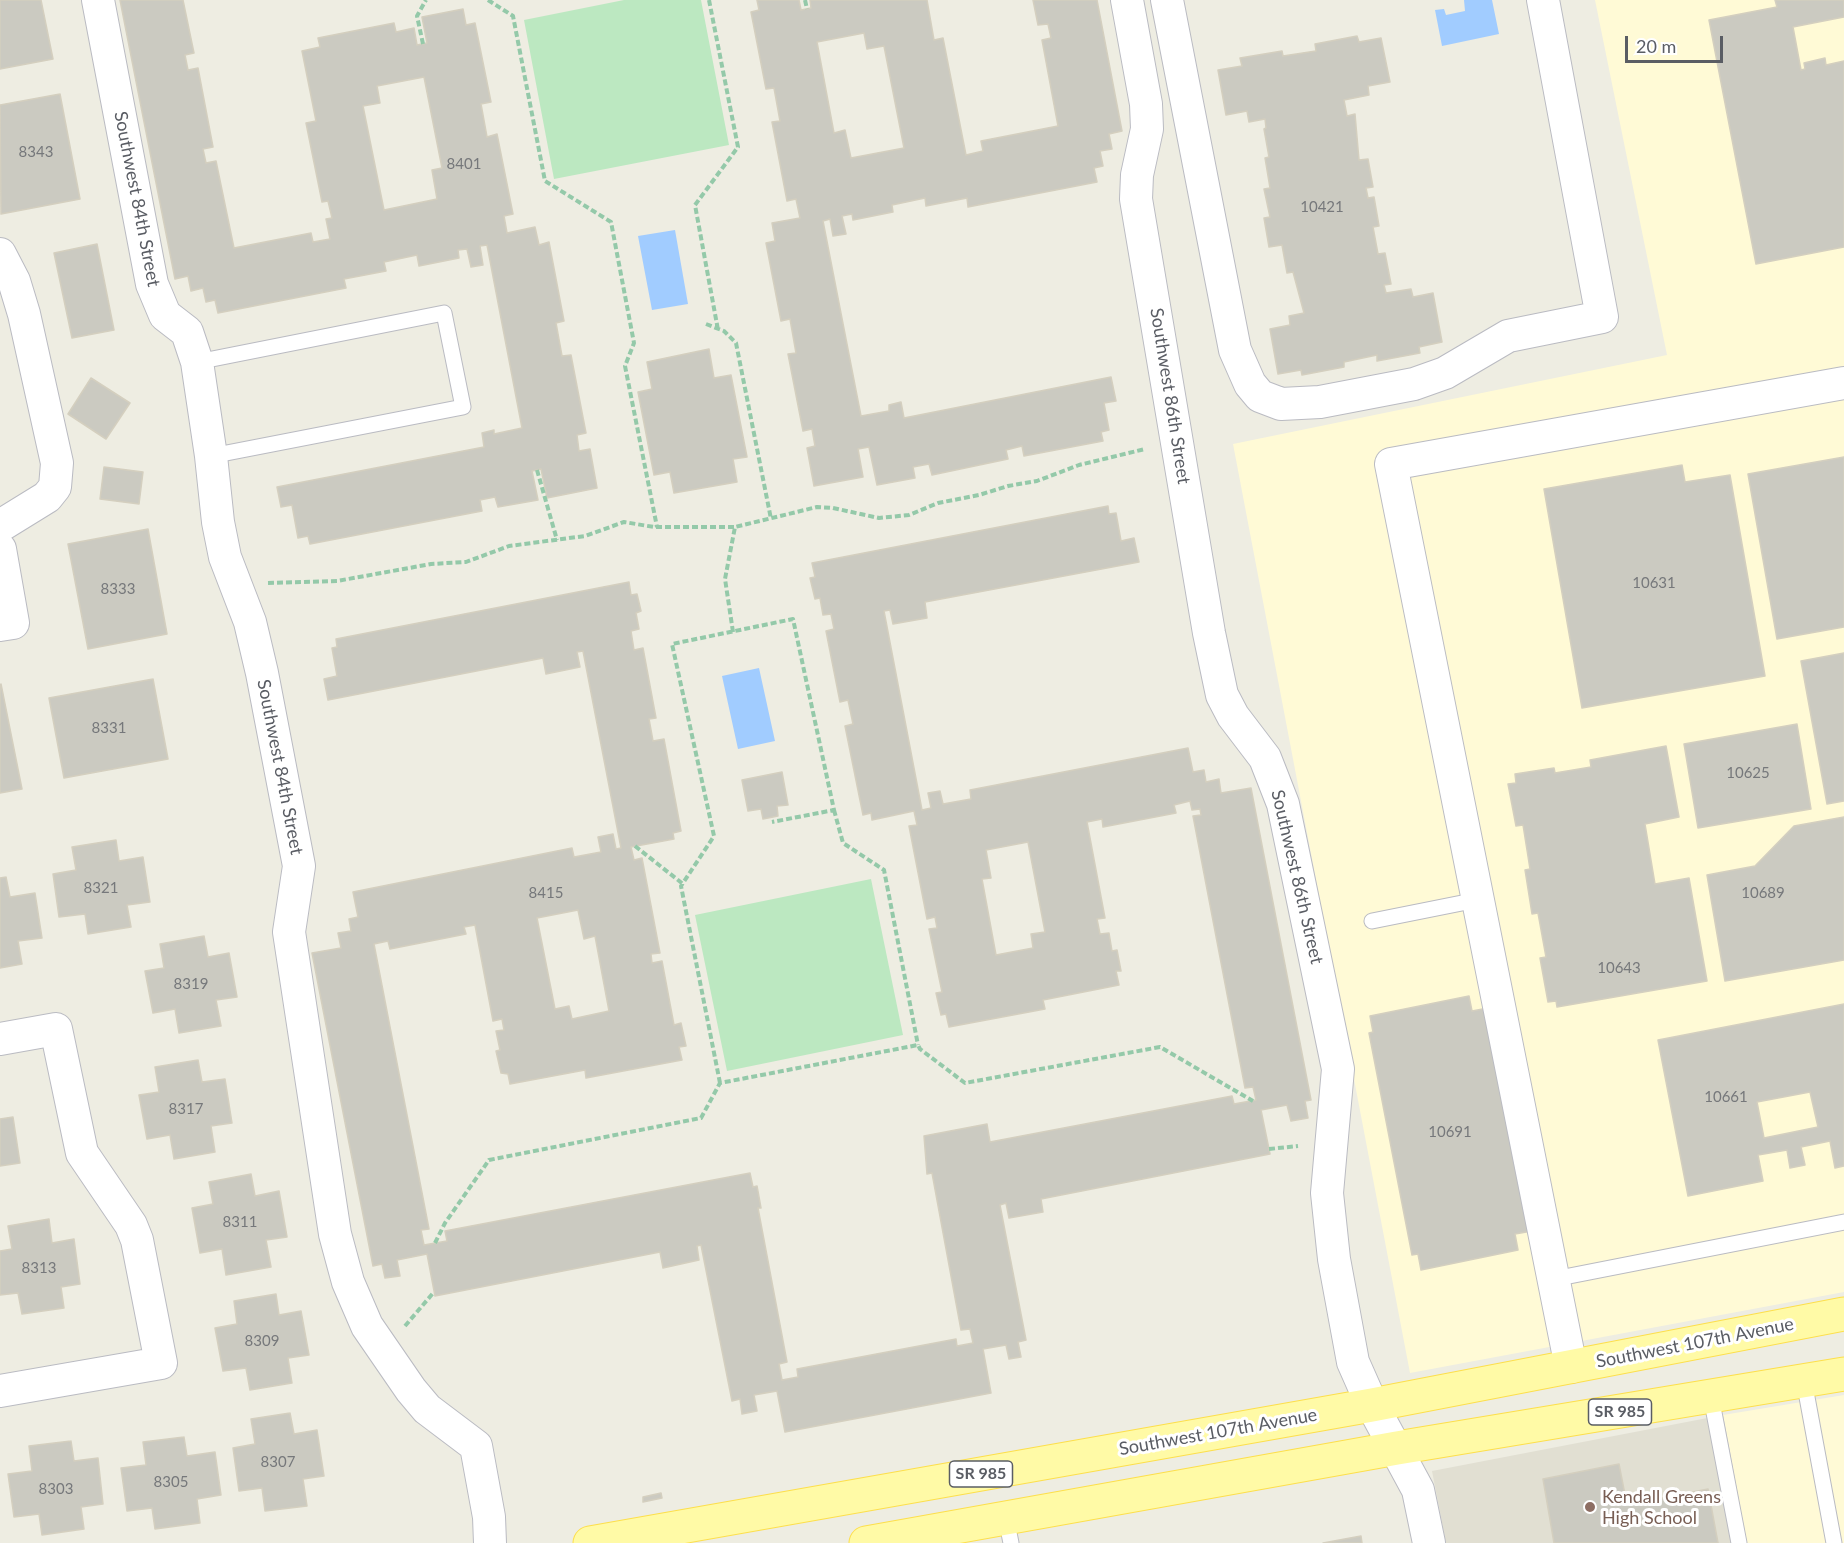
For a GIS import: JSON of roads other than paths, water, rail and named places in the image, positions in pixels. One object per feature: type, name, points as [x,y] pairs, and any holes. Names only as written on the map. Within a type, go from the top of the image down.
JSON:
[{"type":"main road","name":"Southwest 107th Avenue","points":[[590,1543],[1372,1405],[1844,1314]]},
{"type":"main road","name":"SR 985","points":[[866,1543],[1009,1530],[1397,1448],[1844,1374]]},
{"type":"street","name":"Southwest 84th Street","points":[[98,0],[152,284],[165,315],[187,332],[197,362],[212,456],[218,522],[225,557],[257,647],[299,866],[289,932],[335,1234],[348,1282],[367,1326],[427,1409],[476,1446],[489,1517],[490,1543]]},
{"type":"street","name":"Southwest 86th Street","points":[[1127,0],[1147,114],[1147,129],[1137,175],[1136,199],[1203,600],[1222,695],[1233,716],[1257,745],[1271,772],[1283,804],[1302,886],[1338,1069],[1327,1193],[1334,1259],[1353,1362],[1372,1405],[1418,1490],[1429,1543]]},
{"type":"street","points":[[1167,0],[1235,350],[1250,384],[1260,396],[1281,404],[1320,402],[1414,384],[1456,367],[1508,336],[1602,316],[1543,0]]},
{"type":"street","points":[[0,254],[14,281],[24,314],[57,463],[55,487],[47,496],[0,526]]},
{"type":"street","points":[[1570,1367],[1390,464],[1844,383]]},
{"type":"street","points":[[0,549],[13,623],[0,625]]},
{"type":"street","points":[[0,1039],[56,1029],[82,1153],[131,1225],[137,1240],[161,1363],[0,1391]]},
{"type":"lane","points":[[197,362],[444,314],[463,407],[212,456]]},
{"type":"lane","points":[[1372,921],[1477,900]]},
{"type":"lane","points":[[1554,1279],[1844,1222]]},
{"type":"lane","points":[[1804,1381],[1834,1543]]},
{"type":"lane","points":[[1711,1397],[1739,1543]]},
{"type":"water","points":[[1464,0],[1492,0],[1499,34],[1442,46],[1435,10],[1444,9],[1446,15],[1465,11]]},
{"type":"water","points":[[675,230],[688,304],[652,310],[638,236]]},
{"type":"water","points":[[759,668],[775,741],[738,749],[722,676]]},
{"type":"place","name":"Kendall Greens High School","points":[[1590,1507]]}]
